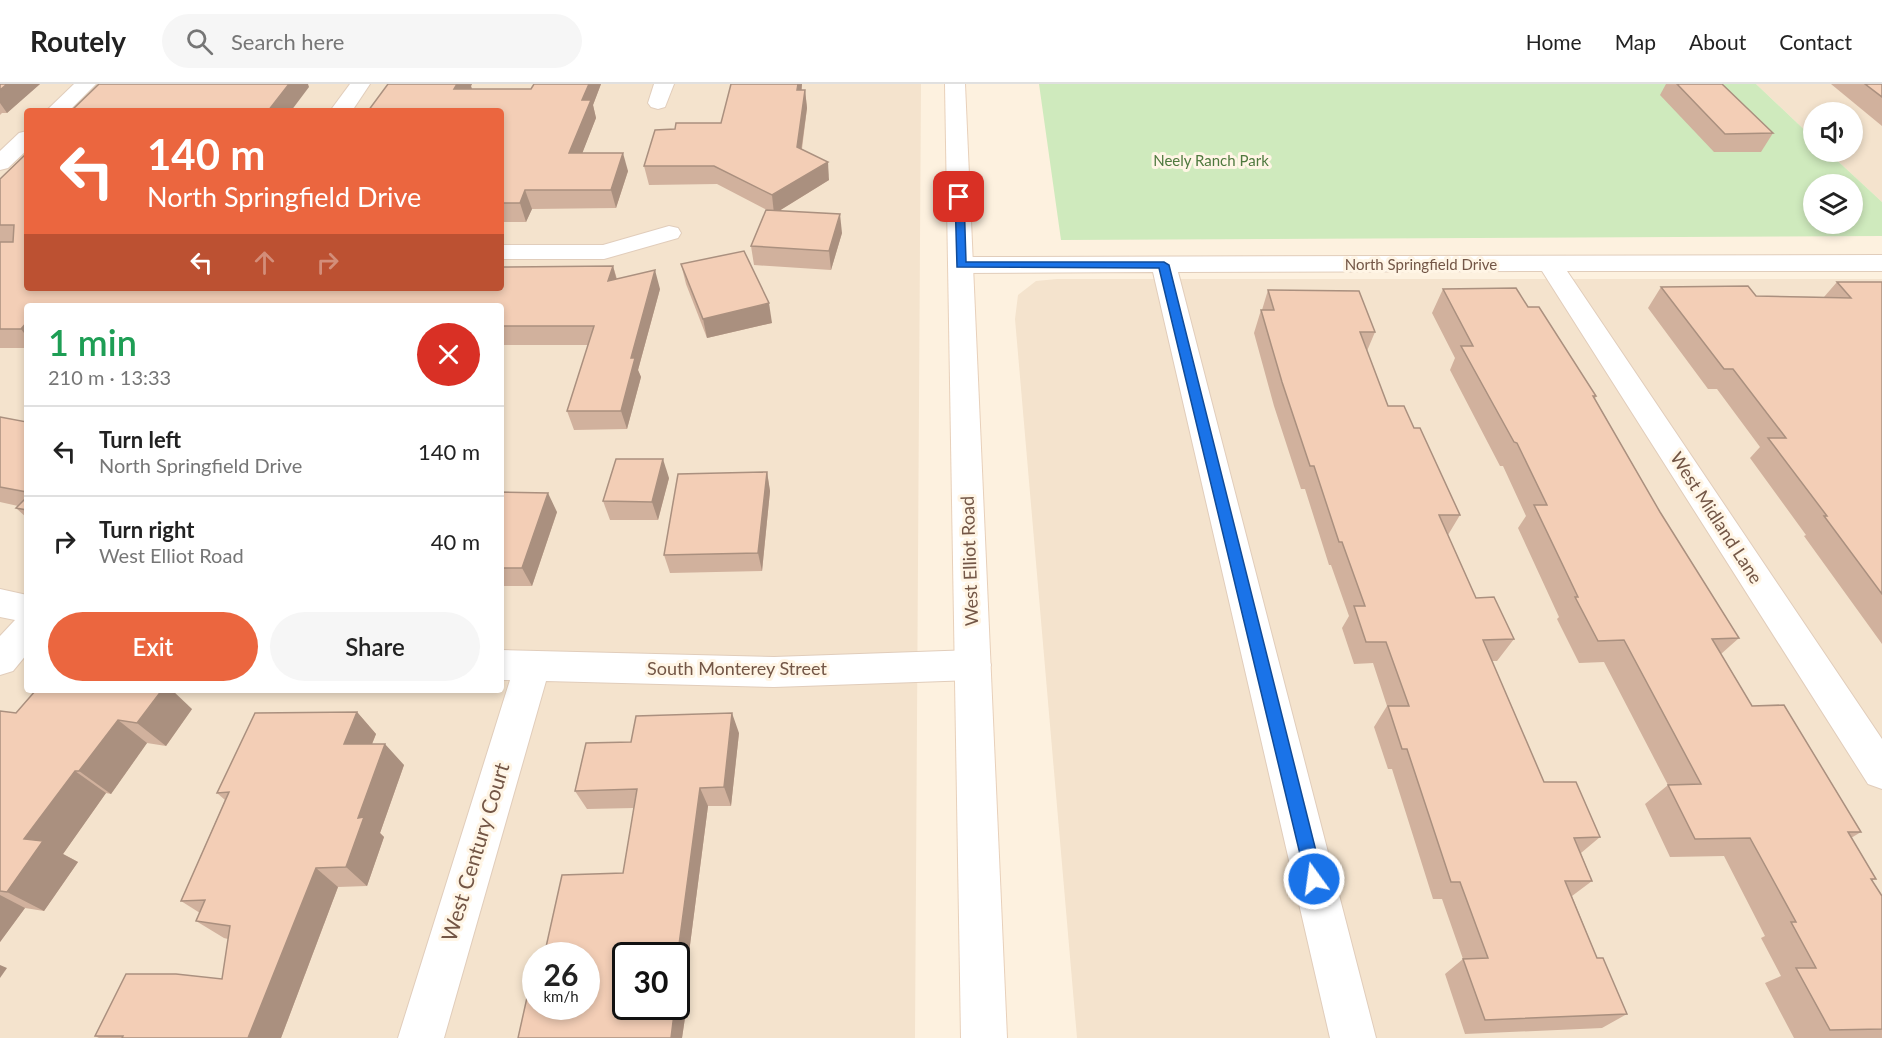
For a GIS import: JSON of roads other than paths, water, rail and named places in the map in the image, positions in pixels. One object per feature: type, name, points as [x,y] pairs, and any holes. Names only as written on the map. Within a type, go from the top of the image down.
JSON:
[{"type":"street","points":[[60,108],[86,84]]},
{"type":"street","points":[[343,108],[360,84]]},
{"type":"street","name":"West Elliot Road","points":[[955,84],[984,1038]]},
{"type":"street","points":[[0,163],[24,141]]},
{"type":"street","points":[[504,252],[604,252],[669,233]]},
{"type":"street","name":"North Springfield Drive","points":[[961,265],[1882,263]]},
{"type":"street","name":"West Midland Lane","points":[[1550,264],[1882,772]]},
{"type":"street","points":[[1164,265],[1353,1038]]},
{"type":"street","points":[[0,603],[24,608]]},
{"type":"street","points":[[0,660],[24,633]]},
{"type":"street","name":"South Monterey Street","points":[[517,666],[774,672],[973,665]]},
{"type":"street","name":"West Century Court","points":[[421,1038],[517,666]]},
{"type":"park label","name":"Neely Ranch Park","points":[[1211,161]]}]
